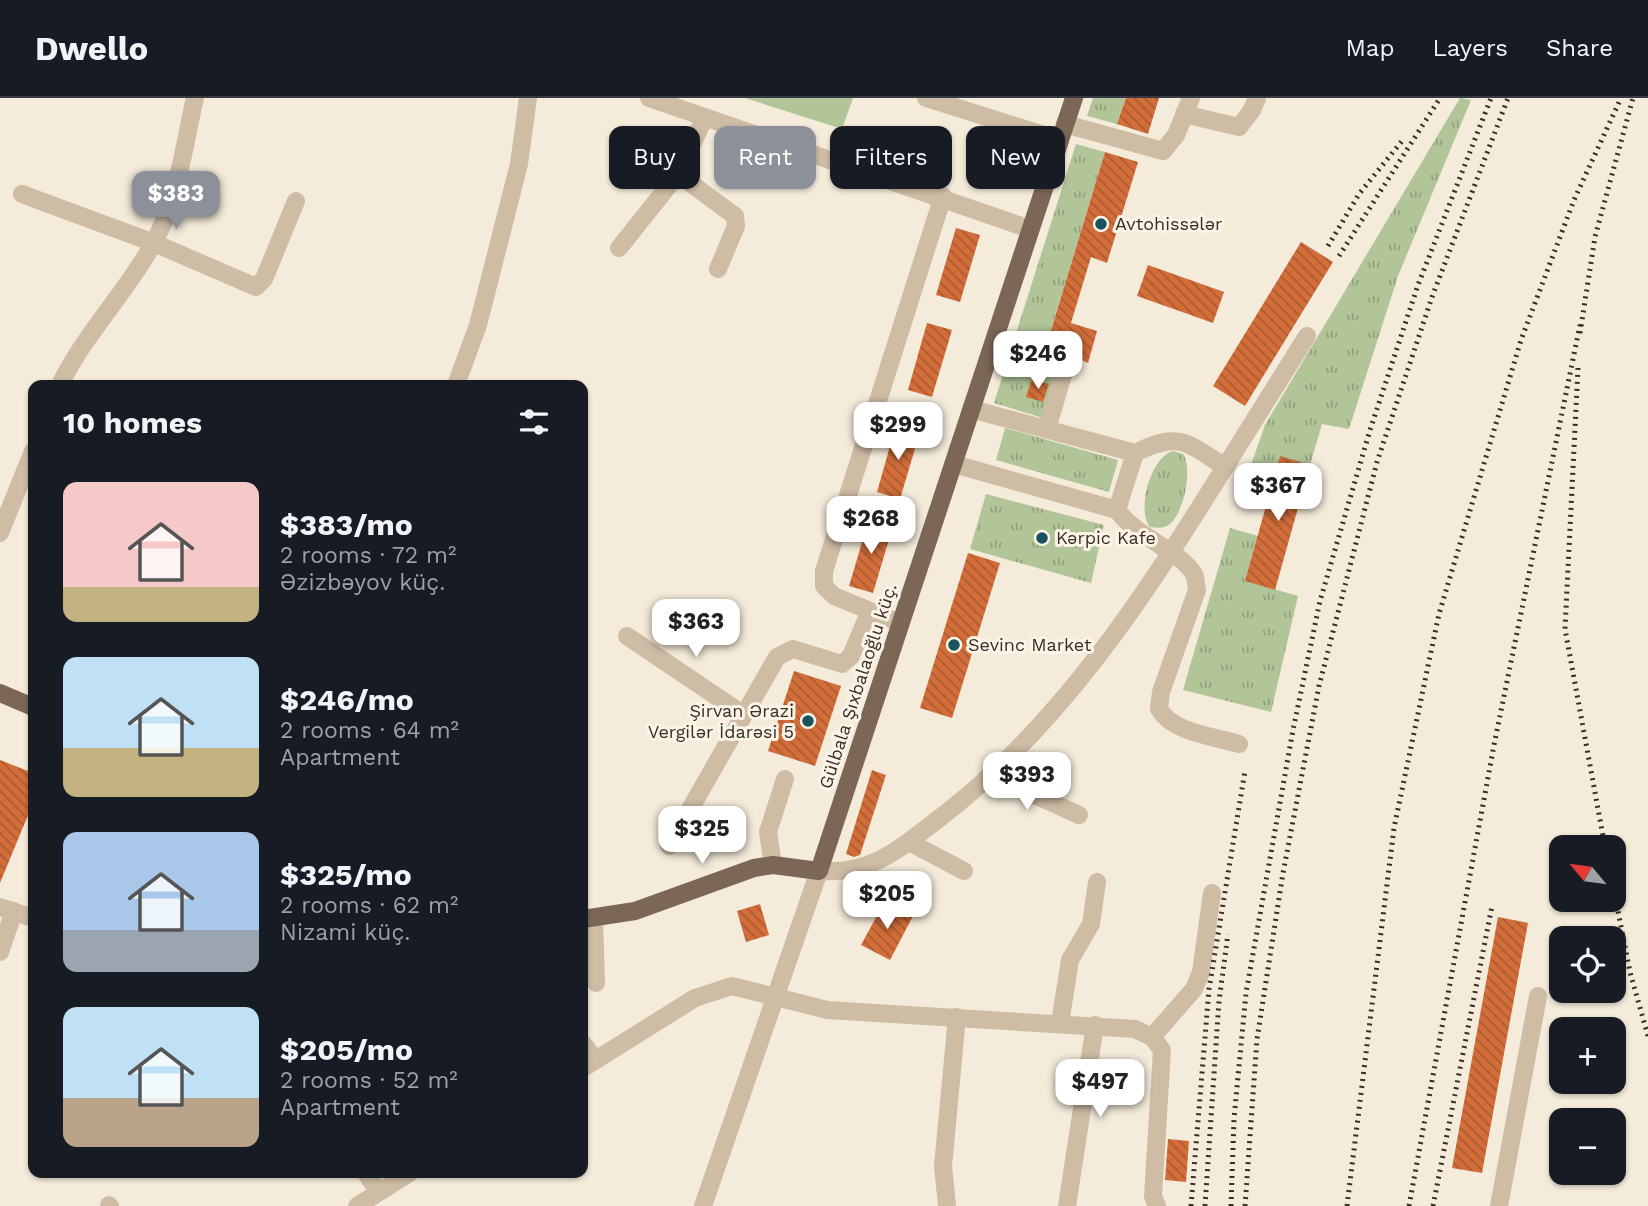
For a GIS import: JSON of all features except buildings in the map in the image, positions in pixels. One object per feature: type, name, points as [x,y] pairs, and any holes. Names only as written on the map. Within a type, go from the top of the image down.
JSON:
[{"type":"main road","name":"Gülbala Şıxbalaoğlu küç.","points":[[1065,126],[1074,98]]},
{"type":"main road","name":"Gülbala Şıxbalaoğlu küç.","points":[[818,872],[1044,189]]},
{"type":"main road","points":[[0,693],[28,705]]},
{"type":"main road","points":[[589,919],[635,911],[754,868],[773,865],[818,872]]},
{"type":"street","points":[[63,380],[81,347],[153,243],[169,207],[195,98]]},
{"type":"street","points":[[458,380],[478,325],[519,164],[528,98]]},
{"type":"street","points":[[649,98],[943,196],[1030,229]]},
{"type":"street","points":[[926,98],[1039,126]]},
{"type":"street","points":[[1065,132],[1163,151],[1170,146],[1188,106],[1239,127],[1257,98]]},
{"type":"street","points":[[700,128],[705,117]]},
{"type":"street","points":[[619,248],[666,189]]},
{"type":"street","points":[[698,189],[735,216],[736,226],[718,269]]},
{"type":"street","points":[[22,194],[153,243],[256,287],[264,279],[296,201]]},
{"type":"street","points":[[900,623],[869,613],[834,596],[824,586],[824,571],[943,196]]},
{"type":"street","points":[[818,872],[842,873],[861,869],[882,860],[909,842],[991,775],[1091,666],[1171,553],[1307,335]]},
{"type":"street","points":[[1047,429],[1066,365]]},
{"type":"street","points":[[971,409],[1135,453],[1159,440],[1178,441],[1197,448],[1225,467]]},
{"type":"street","points":[[1117,510],[1135,453]]},
{"type":"street","points":[[0,533],[28,463]]},
{"type":"street","points":[[954,464],[1117,510],[1128,526],[1171,553],[1194,575],[1197,590],[1161,692],[1159,709],[1165,719],[1175,725],[1239,744]]},
{"type":"street","points":[[669,846],[777,657],[793,649],[842,664],[851,656],[869,613]]},
{"type":"street","points":[[627,636],[744,715]]},
{"type":"street","points":[[991,775],[1079,815]]},
{"type":"street","points":[[773,865],[768,832],[785,779]]},
{"type":"street","points":[[909,842],[964,871]]},
{"type":"street","name":"Gülbala Şıxbalaoğlu küç.","points":[[704,1206],[818,872]]},
{"type":"street","points":[[1060,1023],[1070,960],[1091,925],[1097,881]]},
{"type":"street","points":[[1152,1037],[1194,989],[1201,972],[1212,893]]},
{"type":"street","points":[[0,952],[7,909],[28,916]]},
{"type":"street","points":[[589,919],[596,983]]},
{"type":"street","points":[[589,1064],[695,999],[714,990],[732,986],[827,1010],[1135,1029],[1152,1037],[1162,1050],[1153,1196],[1157,1206]]},
{"type":"street","points":[[1499,1206],[1538,996]]},
{"type":"street","points":[[947,1206],[943,1166],[957,1017]]},
{"type":"street","points":[[1067,1206],[1095,1025]]},
{"type":"street","points":[[369,1178],[379,1192]]},
{"type":"street","points":[[359,1206],[401,1178]]},
{"type":"green space","points":[[745,98],[853,98],[843,126],[833,126]]},
{"type":"green space","points":[[1093,98],[1126,98],[1117,124],[1087,116]]},
{"type":"green space","points":[[1460,98],[1471,100],[1398,276],[1349,429],[1322,424],[1310,465],[1280,457],[1265,509],[1238,502],[1265,425]]},
{"type":"green space","points":[[1076,144],[1105,152],[1045,349],[1062,355],[1043,418],[994,403],[1062,189],[1065,189],[1065,179]]},
{"type":"green space","points":[[1005,428],[1118,460],[1109,492],[996,460]]},
{"type":"green space","points":[[1173,451],[1183,454],[1186,460],[1187,479],[1183,500],[1176,517],[1169,525],[1161,528],[1150,527],[1145,508],[1148,484],[1158,463]]},
{"type":"green space","points":[[986,494],[1104,525],[1091,583],[970,549]]},
{"type":"green space","points":[[1230,528],[1258,536],[1245,581],[1298,596],[1271,712],[1183,690]]},
{"type":"railway","points":[[1339,256],[1440,98]]},
{"type":"railway","points":[[1231,1206],[1234,1119],[1246,993],[1293,730],[1320,601],[1370,430],[1418,285],[1491,98]]},
{"type":"railway","points":[[1245,1206],[1257,1039],[1283,873],[1319,686],[1377,462],[1432,297],[1508,98]]},
{"type":"railway","points":[[1347,1206],[1394,828],[1439,614],[1521,340],[1574,200],[1621,98]]},
{"type":"railway","points":[[1580,333],[1595,237],[1633,98]]},
{"type":"railway","points":[[1328,246],[1359,194],[1402,141]]},
{"type":"railway","points":[[1409,1206],[1494,745],[1580,325]]},
{"type":"railway","points":[[1578,368],[1565,629],[1603,835]]},
{"type":"railway","points":[[1191,1206],[1209,989],[1245,771]]},
{"type":"railway","points":[[1433,1206],[1492,906]]},
{"type":"railway","points":[[1618,912],[1630,972],[1648,1036]]},
{"type":"railway","points":[[1205,1206],[1219,1001],[1228,934]]},
{"type":"place","name":"Avtohissələr","points":[[1101,224]]},
{"type":"place","name":"Kərpic Kafe","points":[[1042,538]]},
{"type":"place","name":"Sevinc Market","points":[[954,645]]},
{"type":"place","name":"Şirvan Ərazi Vergilər İdarəsi 5","points":[[808,721]]}]
